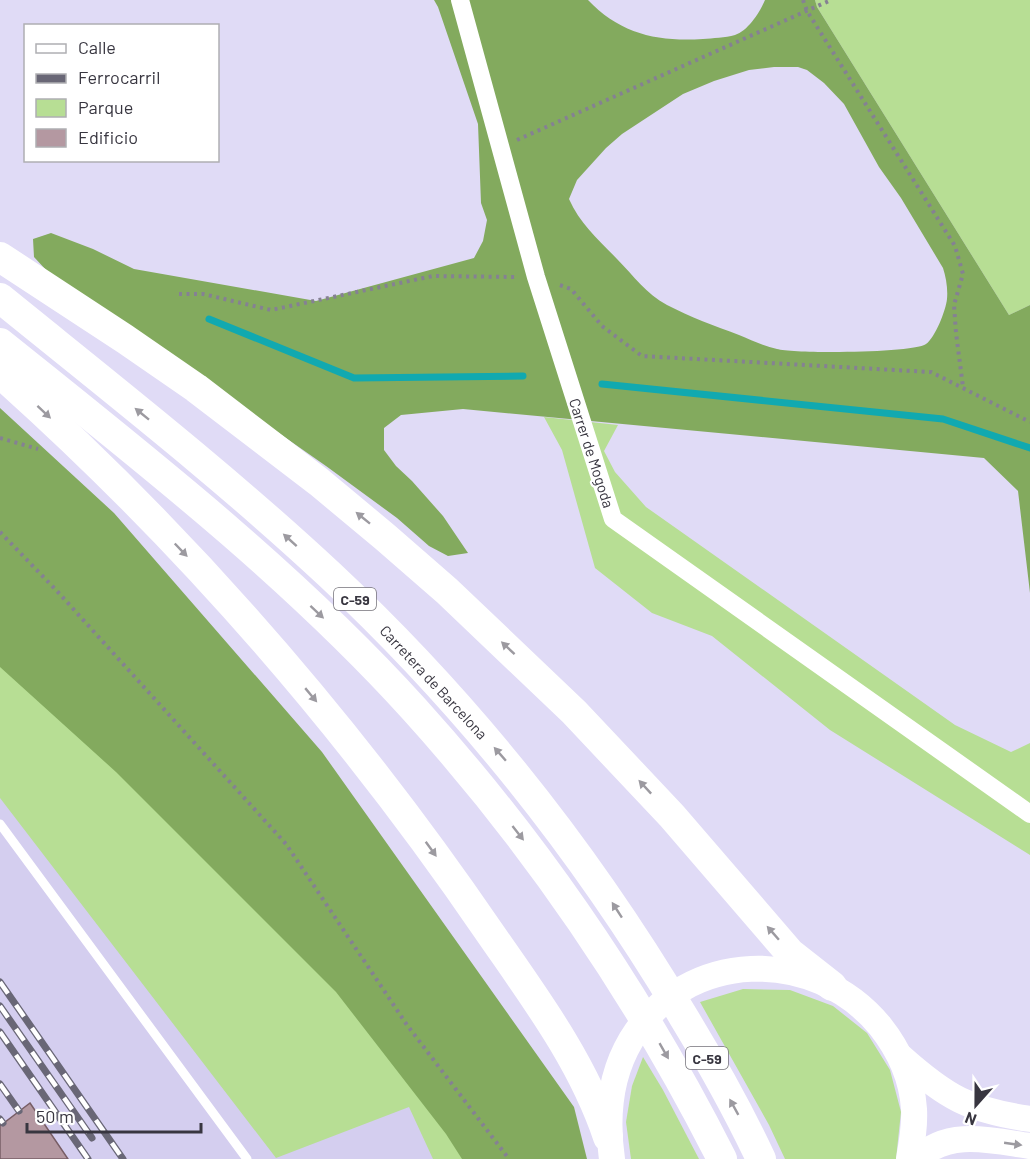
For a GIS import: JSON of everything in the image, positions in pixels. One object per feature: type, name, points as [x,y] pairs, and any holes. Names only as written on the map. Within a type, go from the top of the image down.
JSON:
[{"type":"highway","points":[[0,257],[196,388],[319,482],[386,537],[447,591],[574,712],[672,816],[790,953],[832,986]]},
{"type":"highway","name":"Carretera de Barcelona","points":[[0,298],[267,519],[330,575],[449,696],[507,762],[609,898],[649,959],[706,1055],[761,1159]]},
{"type":"highway","name":"C-59","points":[[0,342],[233,536],[296,592],[413,708],[469,772],[571,905],[623,982],[664,1050],[722,1159]]},
{"type":"highway","points":[[0,373],[84,450],[218,588],[275,651],[328,715],[430,848],[528,988],[583,1075],[610,1148]]},
{"type":"main road","points":[[610,1148],[609,1098],[620,1061],[643,1023],[663,1001],[688,985],[709,977],[751,969],[796,972],[832,986],[872,1017],[888,1036],[900,1056],[909,1079],[914,1108],[909,1159]]},
{"type":"main road","points":[[900,1056],[955,1099],[995,1113],[1030,1119]]},
{"type":"main road","points":[[918,1159],[925,1152],[940,1145],[973,1138],[1030,1146]]},
{"type":"street","name":"Carrer de Mogoda","points":[[460,0],[536,277],[613,519],[1030,814]]},
{"type":"lane","points":[[0,824],[247,1159]]},
{"type":"path","points":[[803,0],[807,11],[955,246],[963,274],[954,305],[964,388]]},
{"type":"path","points":[[500,148],[831,0]]},
{"type":"path","points":[[179,294],[203,294],[271,310],[433,276],[536,277],[571,289],[602,326],[642,356],[931,372],[1030,422]]},
{"type":"path","points":[[0,438],[38,449]]},
{"type":"path","points":[[0,532],[57,591],[286,844],[406,1025],[509,1159]]},
{"type":"shaded area","points":[[0,656],[473,1159],[0,1159]]},
{"type":"green space","points":[[434,0],[588,0],[600,12],[627,28],[655,37],[686,40],[740,33],[753,20],[765,0],[815,0],[817,7],[1009,315],[1030,305],[1030,593],[1018,491],[984,458],[463,409],[401,415],[384,428],[384,450],[443,516],[468,553],[448,556],[429,546],[397,518],[326,466],[47,271],[34,257],[33,239],[51,233],[93,249],[134,269],[316,301],[474,258],[483,241],[487,220],[481,203],[478,124]],"holes":[[[798,67],[807,70],[824,83],[844,104],[879,167],[901,198],[943,268],[947,287],[946,304],[936,330],[926,344],[878,351],[829,352],[788,351],[767,346],[660,301],[646,290],[590,231],[573,208],[569,199],[577,180],[606,148],[622,134],[683,94],[749,70]]]},
{"type":"green space","points":[[815,0],[1030,0],[1030,305],[1009,315],[817,7]]},
{"type":"green space","points":[[0,408],[114,513],[322,752],[574,1107],[587,1159],[462,1159],[446,1134],[336,992],[116,772],[0,667]]},
{"type":"green space","points":[[544,417],[618,425],[604,451],[615,472],[646,507],[955,725],[1011,752],[1030,743],[1030,855],[830,730],[712,636],[652,613],[595,568],[562,450]]},
{"type":"green space","points":[[0,656],[404,1057],[473,1159],[433,1159],[409,1107],[276,1158],[0,798]]},
{"type":"green space","points":[[743,989],[790,990],[833,1006],[867,1033],[890,1070],[901,1112],[896,1159],[785,1159],[769,1125],[700,1002]]},
{"type":"green space","points":[[643,1057],[699,1159],[631,1159],[626,1122],[632,1086]]},
{"type":"building","points":[[30,1103],[68,1159],[0,1159],[0,1126]]},
{"type":"waterway","points":[[209,319],[354,378],[523,376]]},
{"type":"waterway","points":[[602,384],[943,419],[1030,448]]},
{"type":"railway","points":[[0,982],[123,1159]]},
{"type":"railway","points":[[0,1006],[92,1138]]},
{"type":"railway","points":[[0,1032],[88,1159]]},
{"type":"railway","points":[[0,1084],[19,1111]]},
{"type":"railway","points":[[0,1119],[3,1123]]}]
